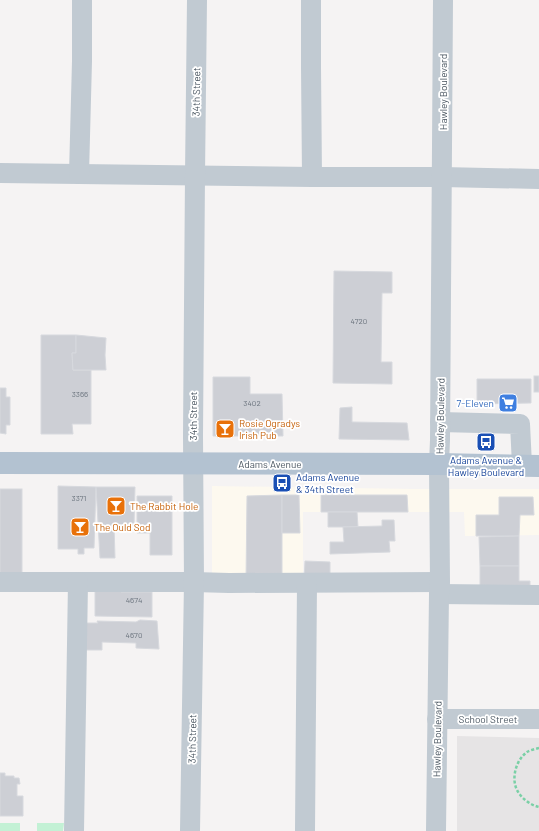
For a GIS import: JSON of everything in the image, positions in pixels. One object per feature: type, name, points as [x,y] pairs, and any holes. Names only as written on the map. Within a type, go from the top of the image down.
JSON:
[{"type":"main road","name":"Adams Avenue","points":[[0,463],[439,464],[530,466]]},
{"type":"street","points":[[79,174],[82,0]]},
{"type":"street","name":"34th Street","points":[[190,831],[194,582],[193,463],[197,0]]},
{"type":"street","points":[[311,0],[312,177]]},
{"type":"street","name":"Hawley Boulevard","points":[[436,831],[443,0]]},
{"type":"street","points":[[0,173],[539,179]]},
{"type":"street","points":[[440,422],[520,424],[530,466]]},
{"type":"street","points":[[0,582],[307,583],[439,588],[539,595]]},
{"type":"street","points":[[74,831],[78,582]]},
{"type":"street","points":[[305,831],[307,583]]},
{"type":"street","name":"School Street","points":[[438,719],[539,719]]},
{"type":"path","points":[[539,748],[527,752],[522,757],[518,762],[514,777],[516,789],[520,794],[525,800],[539,807]]},
{"type":"shaded area","points":[[212,486],[539,489],[539,535],[465,536],[464,512],[303,512],[303,581],[212,581]]},
{"type":"shaded area","points":[[457,736],[539,738],[539,831],[457,831]]},
{"type":"green space","points":[[0,823],[20,823],[20,831],[0,831]]},
{"type":"green space","points":[[37,823],[64,823],[63,831],[37,831]]},
{"type":"building","points":[[334,271],[392,272],[392,293],[382,293],[381,362],[392,362],[392,384],[333,383]]},
{"type":"building","points":[[41,335],[76,335],[76,353],[72,353],[73,370],[91,370],[91,424],[72,424],[73,434],[41,434]]},
{"type":"building","points":[[76,335],[106,338],[106,370],[73,370],[72,353],[76,353]]},
{"type":"building","points":[[534,376],[539,376],[539,392],[534,392]]},
{"type":"building","points":[[213,377],[250,377],[250,394],[282,394],[283,436],[213,436]]},
{"type":"building","points":[[477,379],[531,379],[531,403],[477,404]]},
{"type":"building","points":[[0,388],[6,388],[6,397],[10,397],[10,425],[6,425],[6,434],[0,433]]},
{"type":"building","points":[[352,407],[352,422],[407,423],[409,440],[339,439],[340,408]]},
{"type":"building","points":[[58,486],[96,487],[94,548],[84,548],[84,554],[78,554],[78,549],[58,549]]},
{"type":"building","points":[[96,487],[135,487],[134,525],[114,525],[115,558],[100,558]]},
{"type":"building","points":[[0,489],[22,489],[22,575],[0,575]]},
{"type":"building","points":[[282,495],[282,580],[246,581],[247,496]]},
{"type":"building","points":[[282,495],[299,495],[300,533],[282,533]]},
{"type":"building","points":[[321,495],[407,495],[408,512],[321,512]]},
{"type":"building","points":[[137,496],[172,496],[172,555],[150,555],[150,533],[137,533]]},
{"type":"building","points":[[499,497],[533,497],[534,515],[520,515],[519,536],[476,536],[476,515],[499,515]]},
{"type":"building","points":[[328,512],[357,512],[358,527],[328,527]]},
{"type":"building","points":[[382,520],[394,520],[395,541],[389,541],[390,552],[330,554],[330,542],[344,542],[343,527],[382,526]]},
{"type":"building","points":[[519,536],[519,566],[480,566],[479,537]]},
{"type":"building","points":[[305,561],[330,562],[330,580],[304,580]]},
{"type":"building","points":[[480,566],[519,566],[519,581],[530,581],[530,589],[480,589]]},
{"type":"building","points":[[95,586],[121,587],[121,592],[152,592],[152,617],[95,616]]},
{"type":"building","points":[[140,620],[157,621],[159,649],[136,648],[136,643],[102,642],[102,650],[86,650],[85,623],[98,623],[97,621],[136,622]]},
{"type":"building","points":[[0,773],[5,773],[5,776],[14,776],[14,778],[19,778],[20,784],[17,784],[17,796],[23,796],[23,816],[0,816]]},
{"type":"place","name":"7-Eleven","points":[[508,403]]},
{"type":"place","name":"Rosie Ogradys Irish Pub","points":[[225,429]]},
{"type":"place","name":"Adams Avenue & Hawley Boulevard","points":[[486,442]]},
{"type":"place","name":"Adams Avenue & 34th Street","points":[[282,483]]},
{"type":"place","name":"The Rabbit Hole","points":[[116,506]]},
{"type":"place","name":"The Ould Sod","points":[[80,527]]}]
